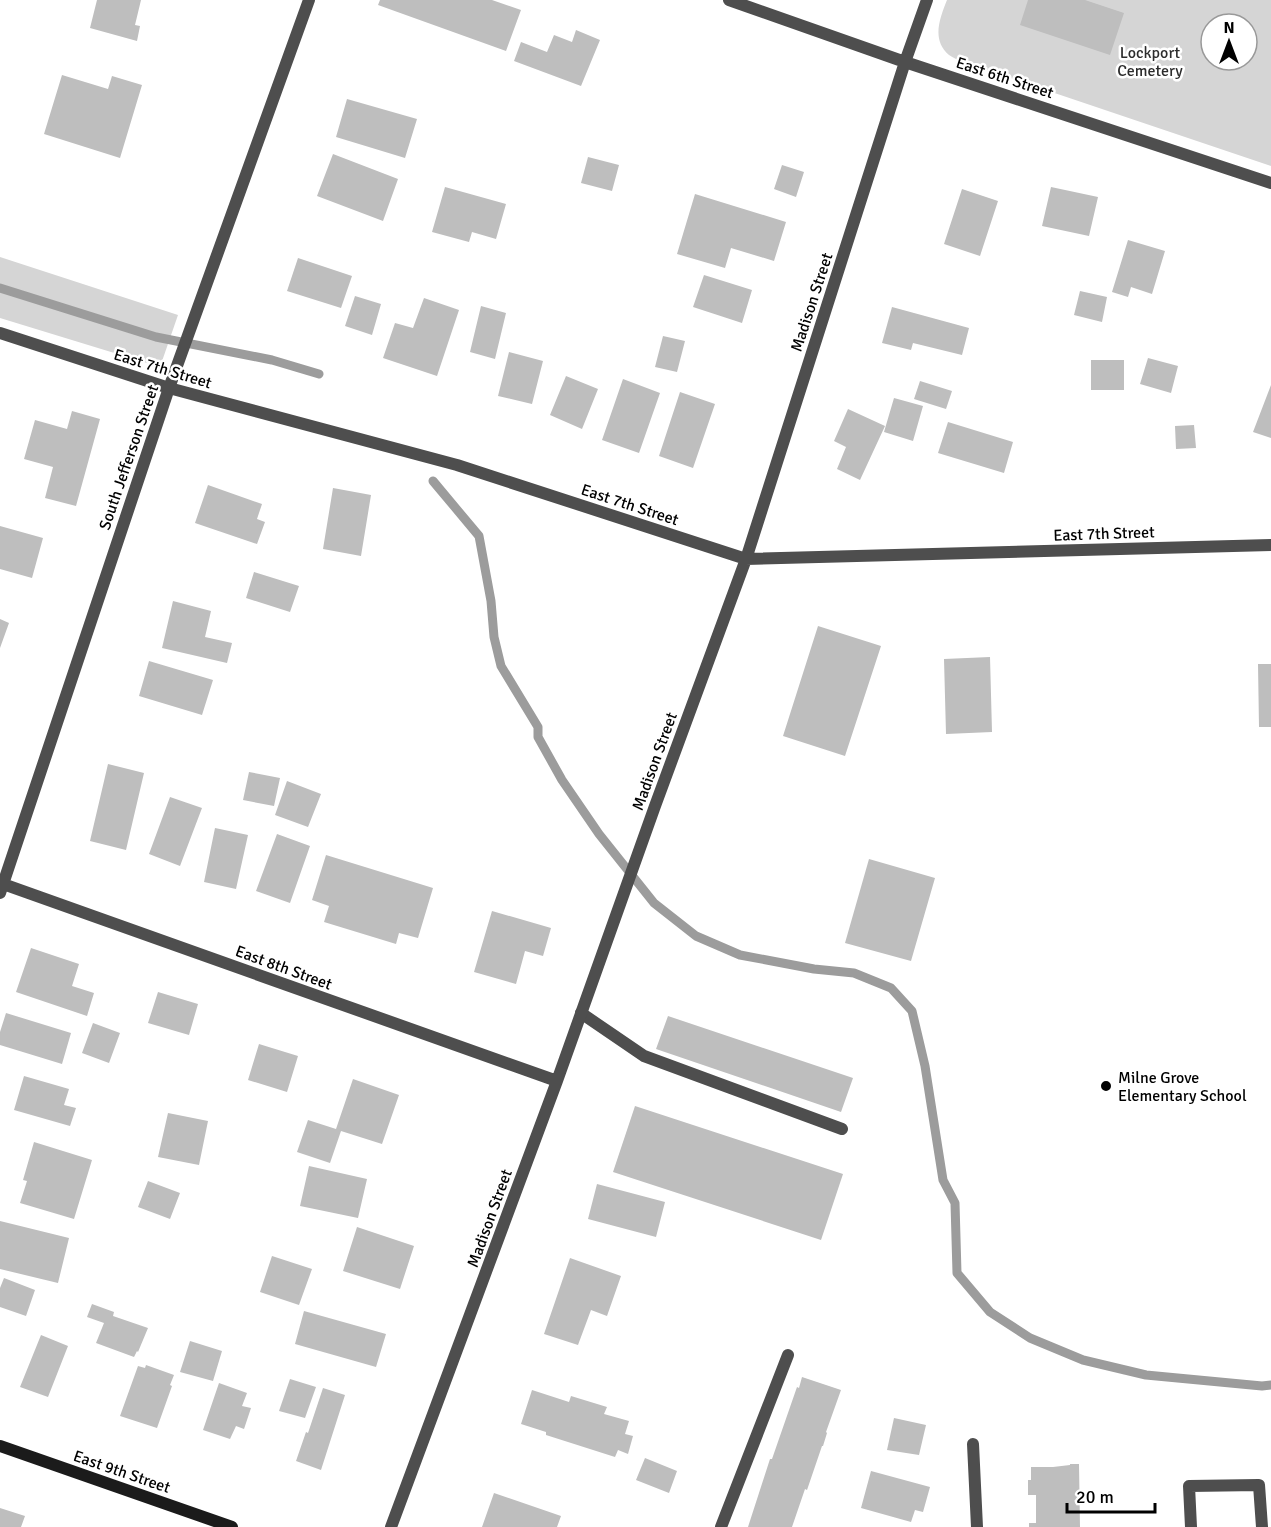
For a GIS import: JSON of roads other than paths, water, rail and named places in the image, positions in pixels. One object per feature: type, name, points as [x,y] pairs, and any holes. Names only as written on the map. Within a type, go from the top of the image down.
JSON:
[{"type":"main road","name":"East 9th Street","points":[[0,1446],[232,1527]]},
{"type":"street","name":"South Jefferson Street","points":[[1,887],[169,388],[309,0]]},
{"type":"street","name":"East 6th Street","points":[[729,0],[905,62],[1271,183]]},
{"type":"street","name":"Madison Street","points":[[391,1527],[557,1081],[746,559],[905,62],[927,0]]},
{"type":"street","name":"East 7th Street","points":[[0,333],[169,388],[457,465],[746,559],[1271,545]]},
{"type":"street","name":"East 8th Street","points":[[1,887],[557,1081]]},
{"type":"street","points":[[581,1013],[644,1056],[842,1129]]},
{"type":"street","points":[[721,1527],[788,1355]]},
{"type":"street","points":[[973,1444],[976,1527]]},
{"type":"street","points":[[1191,1527],[1189,1486],[1260,1485],[1262,1527]]},
{"type":"waterway","points":[[0,288],[156,337],[272,360],[319,374]]},
{"type":"waterway","points":[[433,481],[479,536],[491,601],[494,637],[501,666],[538,727],[538,737],[562,780],[599,834],[654,903],[696,936],[740,955],[814,969],[854,973],[891,988],[912,1011],[925,1066],[943,1180],[955,1203],[957,1273],[990,1312],[1030,1338],[1083,1360],[1146,1375],[1271,1385]]},
{"type":"place","name":"Milne Grove Elementary School","points":[[1106,1086]]},
{"type":"park label","name":"Lockport Cemetery","points":[[1150,61]]}]
